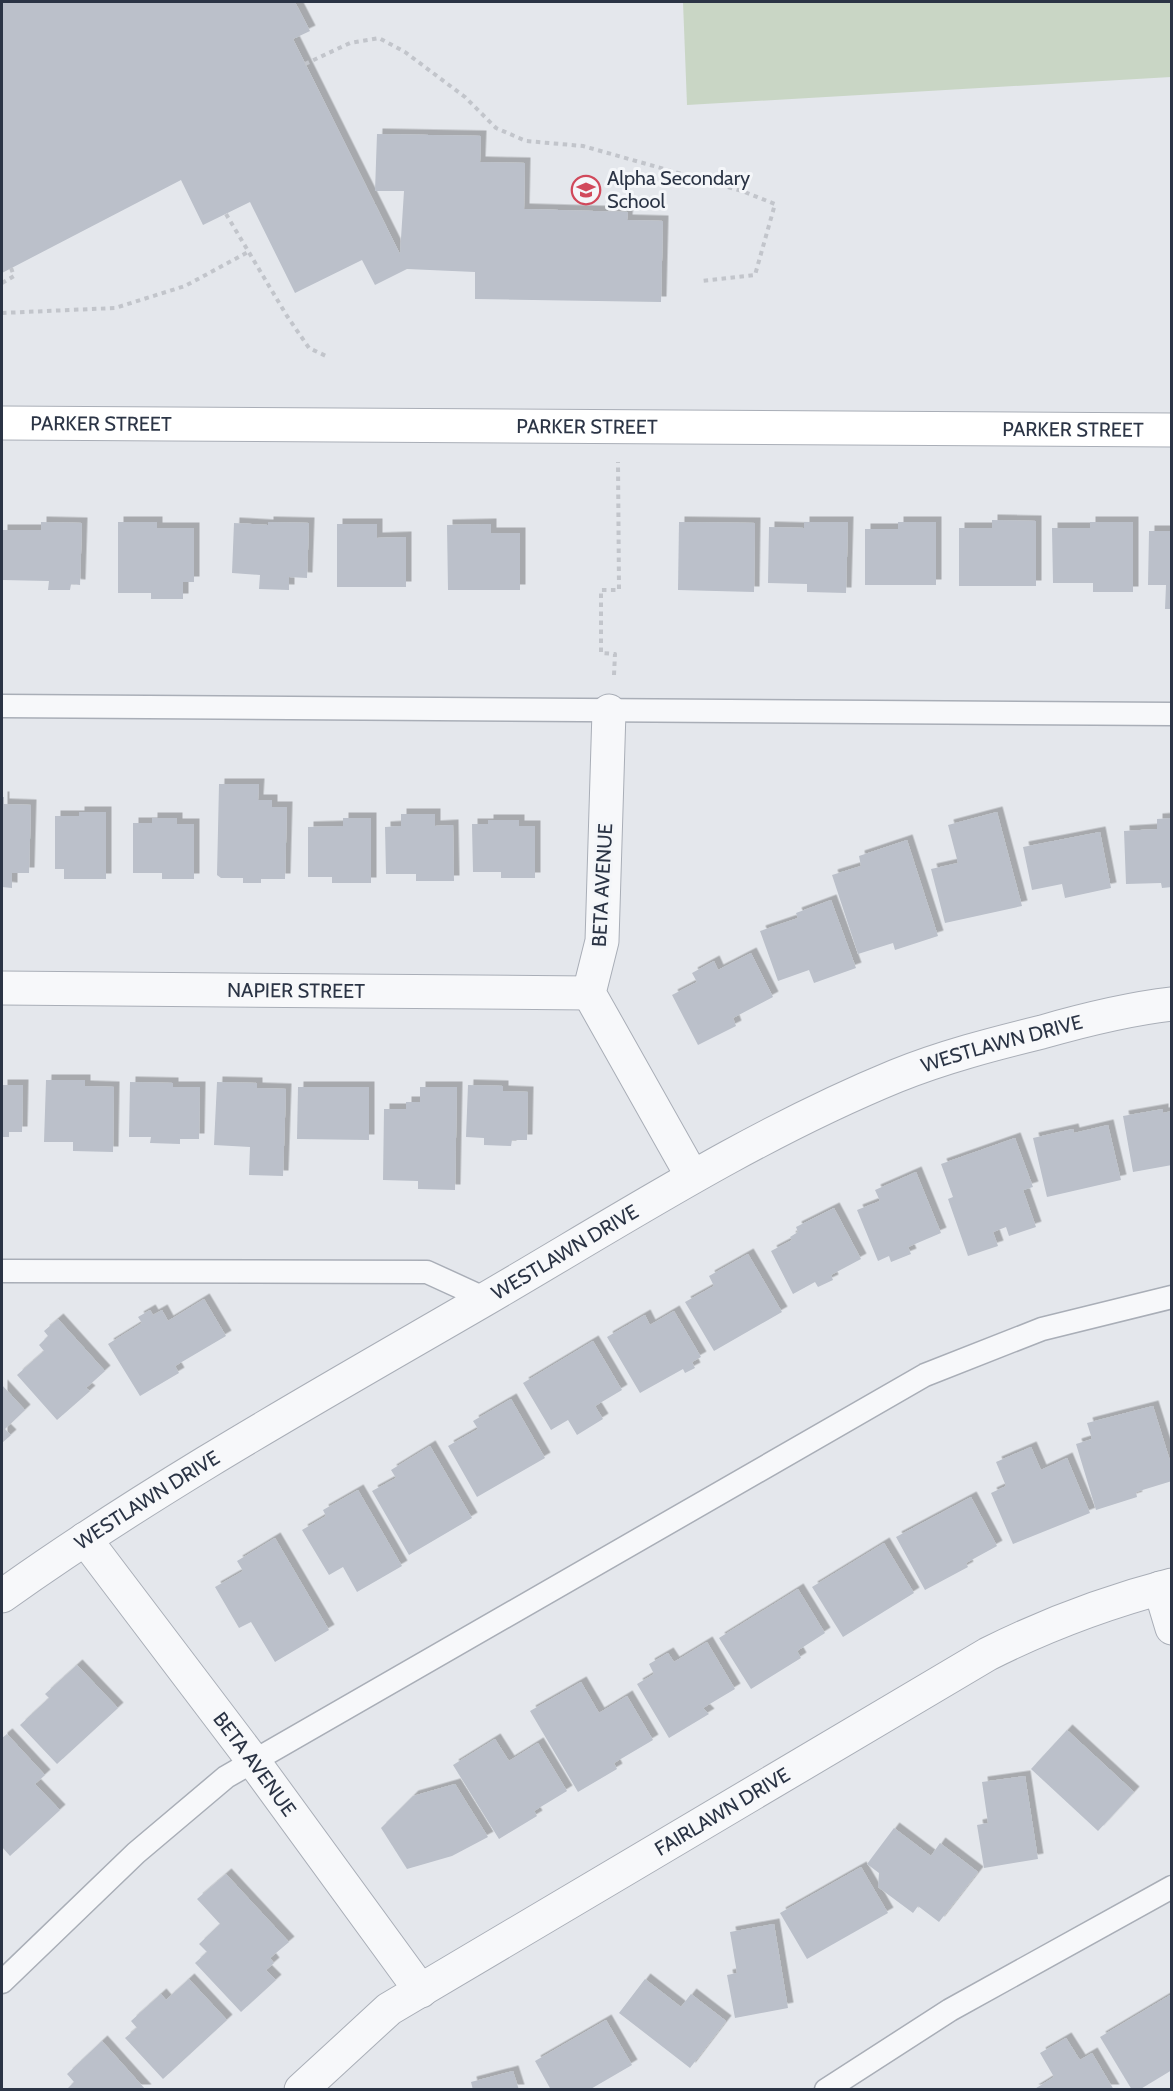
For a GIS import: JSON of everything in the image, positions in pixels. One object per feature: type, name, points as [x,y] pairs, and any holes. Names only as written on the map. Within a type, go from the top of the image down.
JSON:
[{"type":"street","name":"PARKER STREET","points":[[2,423],[1172,430]]},
{"type":"street","name":"BETA AVENUE","points":[[589,993],[602,941],[611,696]]},
{"type":"street","name":"NAPIER STREET","points":[[2,988],[589,993]]},
{"type":"street","points":[[589,993],[692,1176]]},
{"type":"street","name":"WESTLAWN DRIVE","points":[[2,1596],[85,1539],[216,1457],[692,1176],[838,1101],[900,1075],[979,1048],[1078,1022],[1172,1004]]},
{"type":"street","name":"BETA AVENUE","points":[[85,1539],[254,1762],[421,1991]]},
{"type":"street","points":[[1166,1586],[1172,1628]]},
{"type":"street","name":"FAIRLAWN DRIVE","points":[[301,2090],[389,2009],[988,1653],[1054,1623],[1120,1598],[1166,1586]]},
{"type":"lane","points":[[2,706],[611,696],[1172,714]]},
{"type":"lane","points":[[2,1271],[428,1272],[486,1299]]},
{"type":"lane","points":[[2,1982],[136,1853],[226,1777],[925,1375],[1042,1329],[1172,1298]]},
{"type":"lane","points":[[825,2090],[950,2010],[1172,1887]]},
{"type":"path","points":[[305,63],[350,43],[379,39],[405,52],[465,97],[496,128],[526,141],[584,146],[742,190],[775,204],[755,275],[701,281]]},
{"type":"path","points":[[226,214],[287,316],[309,348],[326,356]]},
{"type":"path","points":[[2,313],[115,308],[185,286],[250,251]]},
{"type":"path","points":[[2,283],[14,276],[11,268]]},
{"type":"path","points":[[611,696],[615,654],[601,653],[601,590],[619,590],[618,458]]},
{"type":"green space","points":[[683,2],[1171,2],[1171,77],[687,105]]},
{"type":"building","points":[[2,2],[295,2],[310,31],[293,39],[400,254],[404,191],[375,191],[377,134],[481,136],[480,162],[525,163],[524,209],[628,212],[627,220],[663,221],[661,302],[475,299],[475,272],[407,269],[375,285],[362,260],[295,293],[250,202],[203,225],[181,180],[2,273]]},
{"type":"building","points":[[992,520],[1036,521],[1036,586],[959,586],[959,528],[992,528]]},
{"type":"building","points":[[41,522],[82,523],[80,585],[71,584],[70,590],[48,590],[49,581],[2,580],[2,530],[41,530]]},
{"type":"building","points":[[118,522],[157,522],[157,528],[194,528],[194,582],[183,582],[183,599],[151,599],[151,593],[118,593]]},
{"type":"building","points":[[268,522],[309,523],[307,578],[289,577],[289,590],[259,589],[260,575],[232,573],[234,523],[268,525]]},
{"type":"building","points":[[679,522],[755,523],[754,592],[678,590]]},
{"type":"building","points":[[804,522],[848,522],[846,593],[807,592],[807,584],[768,583],[769,527],[804,528]]},
{"type":"building","points":[[898,522],[936,522],[936,585],[865,585],[865,529],[898,529]]},
{"type":"building","points":[[1090,522],[1133,522],[1133,592],[1093,592],[1093,583],[1053,583],[1052,528],[1090,528]]},
{"type":"building","points":[[337,524],[377,524],[377,538],[406,537],[406,587],[337,587]]},
{"type":"building","points":[[491,524],[491,533],[520,533],[520,590],[448,590],[447,525]]},
{"type":"building","points":[[1149,531],[1172,531],[1172,609],[1165,609],[1166,585],[1148,585]]},
{"type":"building","points":[[219,784],[259,784],[258,800],[272,800],[272,807],[287,807],[285,879],[261,879],[261,883],[243,883],[243,878],[221,878],[217,875]]},
{"type":"building","points":[[2,797],[4,797],[4,804],[31,805],[29,873],[12,873],[12,888],[2,887]]},
{"type":"building","points":[[79,812],[106,812],[106,879],[64,879],[64,869],[55,869],[55,816],[79,816]]},
{"type":"building","points":[[997,812],[1022,906],[945,923],[931,869],[958,863],[948,825]]},
{"type":"building","points":[[401,814],[435,814],[435,826],[453,825],[454,881],[416,881],[416,874],[386,874],[385,827],[401,826]]},
{"type":"building","points":[[152,818],[177,818],[177,824],[194,824],[194,879],[162,879],[162,873],[133,873],[133,823],[152,823]]},
{"type":"building","points":[[343,818],[371,818],[371,883],[332,883],[332,877],[308,877],[308,827],[343,826]]},
{"type":"building","points":[[1172,818],[1172,887],[1162,888],[1161,883],[1126,884],[1124,831],[1157,829],[1157,819]]},
{"type":"building","points":[[488,820],[519,820],[519,826],[535,826],[535,878],[501,878],[501,872],[473,872],[472,824],[488,824]]},
{"type":"building","points":[[1100,832],[1111,888],[1065,898],[1062,884],[1032,890],[1023,847]]},
{"type":"building","points":[[907,840],[938,936],[895,950],[893,943],[858,954],[832,875],[861,866],[859,856]]},
{"type":"building","points":[[831,900],[856,968],[814,983],[809,970],[778,981],[760,931],[798,918],[796,913]]},
{"type":"building","points":[[751,953],[773,997],[733,1018],[736,1026],[698,1045],[672,995],[697,982],[692,973],[714,961],[718,970]]},
{"type":"building","points":[[46,1080],[85,1080],[85,1086],[114,1087],[113,1152],[73,1151],[73,1142],[44,1142]]},
{"type":"building","points":[[130,1082],[173,1083],[173,1087],[200,1087],[199,1139],[180,1139],[180,1144],[150,1143],[151,1137],[129,1137]]},
{"type":"building","points":[[217,1082],[257,1083],[257,1088],[286,1089],[283,1176],[249,1175],[250,1147],[214,1145]]},
{"type":"building","points":[[2,1085],[23,1085],[22,1132],[9,1132],[9,1137],[2,1137]]},
{"type":"building","points":[[468,1085],[503,1086],[503,1091],[528,1092],[527,1140],[512,1140],[511,1146],[484,1145],[484,1138],[466,1137]]},
{"type":"building","points":[[298,1087],[369,1087],[369,1140],[297,1139]]},
{"type":"building","points":[[420,1087],[457,1087],[455,1190],[418,1189],[418,1181],[383,1180],[384,1109],[406,1109],[406,1102],[420,1102]]},
{"type":"building","points":[[1163,1109],[1163,1113],[1172,1111],[1172,1165],[1133,1172],[1123,1116]]},
{"type":"building","points":[[1108,1125],[1121,1180],[1047,1197],[1033,1138],[1073,1129],[1074,1133]]},
{"type":"building","points":[[1015,1138],[1033,1187],[1023,1190],[1036,1227],[1009,1236],[1006,1227],[993,1232],[998,1246],[968,1256],[948,1199],[953,1197],[941,1164]]},
{"type":"building","points":[[916,1172],[941,1233],[908,1247],[911,1254],[891,1262],[889,1256],[878,1261],[857,1210],[880,1201],[875,1190]]},
{"type":"building","points":[[834,1208],[861,1259],[831,1275],[833,1280],[818,1287],[815,1282],[793,1294],[771,1251],[792,1240],[790,1237],[798,1232],[796,1227]]},
{"type":"building","points":[[748,1254],[782,1312],[714,1351],[685,1302],[714,1286],[709,1276]]},
{"type":"building","points":[[204,1299],[226,1336],[175,1366],[179,1373],[140,1396],[108,1344],[142,1323],[138,1317],[150,1310],[153,1315],[162,1310],[168,1321]]},
{"type":"building","points":[[674,1311],[701,1357],[692,1362],[695,1368],[685,1373],[683,1369],[640,1393],[607,1337],[645,1315],[650,1325]]},
{"type":"building","points":[[58,1319],[105,1371],[86,1388],[90,1391],[57,1420],[17,1375],[44,1351],[39,1345],[48,1336],[44,1331]]},
{"type":"building","points":[[593,1341],[622,1390],[595,1406],[603,1419],[577,1435],[568,1420],[551,1430],[523,1383]]},
{"type":"building","points":[[2,1385],[25,1410],[5,1429],[11,1435],[2,1443]]},
{"type":"building","points":[[511,1399],[545,1458],[477,1497],[448,1446],[478,1429],[473,1421]]},
{"type":"building","points":[[1153,1406],[1172,1467],[1172,1481],[1136,1492],[1137,1497],[1096,1510],[1076,1444],[1092,1439],[1087,1423]]},
{"type":"building","points":[[430,1446],[472,1518],[409,1555],[372,1491],[396,1478],[391,1470]]},
{"type":"building","points":[[1031,1447],[1041,1470],[1067,1458],[1090,1513],[1013,1544],[991,1493],[1006,1486],[996,1462]]},
{"type":"building","points":[[358,1490],[402,1566],[357,1592],[343,1567],[329,1575],[302,1530],[326,1516],[323,1510]]},
{"type":"building","points":[[971,1497],[997,1546],[966,1563],[968,1567],[925,1590],[896,1537]]},
{"type":"building","points":[[275,1538],[329,1630],[275,1662],[251,1622],[239,1628],[215,1587],[243,1571],[237,1561]]},
{"type":"building","points":[[884,1543],[914,1593],[843,1637],[812,1587]]},
{"type":"building","points":[[798,1589],[825,1633],[797,1651],[801,1658],[751,1689],[719,1638]]},
{"type":"building","points":[[707,1642],[735,1689],[703,1708],[709,1714],[669,1738],[637,1684],[654,1674],[649,1664],[668,1653],[674,1662]]},
{"type":"building","points":[[77,1665],[118,1708],[57,1764],[20,1725],[49,1698],[45,1694]]},
{"type":"building","points":[[581,1682],[599,1713],[627,1696],[653,1740],[614,1763],[617,1769],[578,1792],[530,1711]]},
{"type":"building","points":[[1067,1730],[1134,1792],[1098,1831],[1031,1769]]},
{"type":"building","points":[[7,1734],[45,1775],[35,1784],[60,1810],[10,1856],[2,1847],[2,1738]]},
{"type":"building","points":[[495,1739],[509,1761],[538,1743],[567,1791],[534,1811],[537,1816],[499,1839],[453,1765]]},
{"type":"building","points":[[1025,1776],[1038,1859],[984,1868],[977,1825],[988,1823],[982,1782]]},
{"type":"building","points":[[455,1784],[488,1837],[452,1856],[407,1869],[381,1828],[413,1796]]},
{"type":"building","points":[[894,1828],[931,1856],[940,1843],[978,1872],[939,1922],[918,1906],[913,1913],[878,1887],[879,1873],[867,1864]]},
{"type":"building","points":[[861,1867],[888,1913],[807,1959],[780,1913]]},
{"type":"building","points":[[226,1874],[289,1942],[270,1958],[274,1963],[266,1970],[276,1980],[241,2012],[195,1963],[207,1952],[199,1944],[220,1924],[197,1899]]},
{"type":"building","points":[[774,1924],[788,2008],[735,2018],[727,1975],[737,1973],[730,1932]]},
{"type":"building","points":[[189,1979],[227,2020],[163,2079],[125,2038],[137,2028],[131,2021],[161,1994],[166,2000]]},
{"type":"building","points":[[645,1979],[681,2007],[691,1994],[726,2021],[690,2068],[619,2013]]},
{"type":"building","points":[[1172,1994],[1172,2070],[1139,2090],[1132,2090],[1100,2037]]},
{"type":"building","points":[[606,2020],[632,2065],[589,2090],[551,2090],[535,2061]]},
{"type":"building","points":[[1066,2038],[1080,2060],[1092,2053],[1114,2090],[1033,2090],[1054,2077],[1040,2053]]},
{"type":"building","points":[[102,2041],[146,2090],[66,2090],[74,2082],[67,2074]]},
{"type":"building","points":[[513,2071],[519,2090],[473,2090],[471,2082]]},
{"type":"place","name":"Alpha Secondary School","points":[[586,190]]}]
